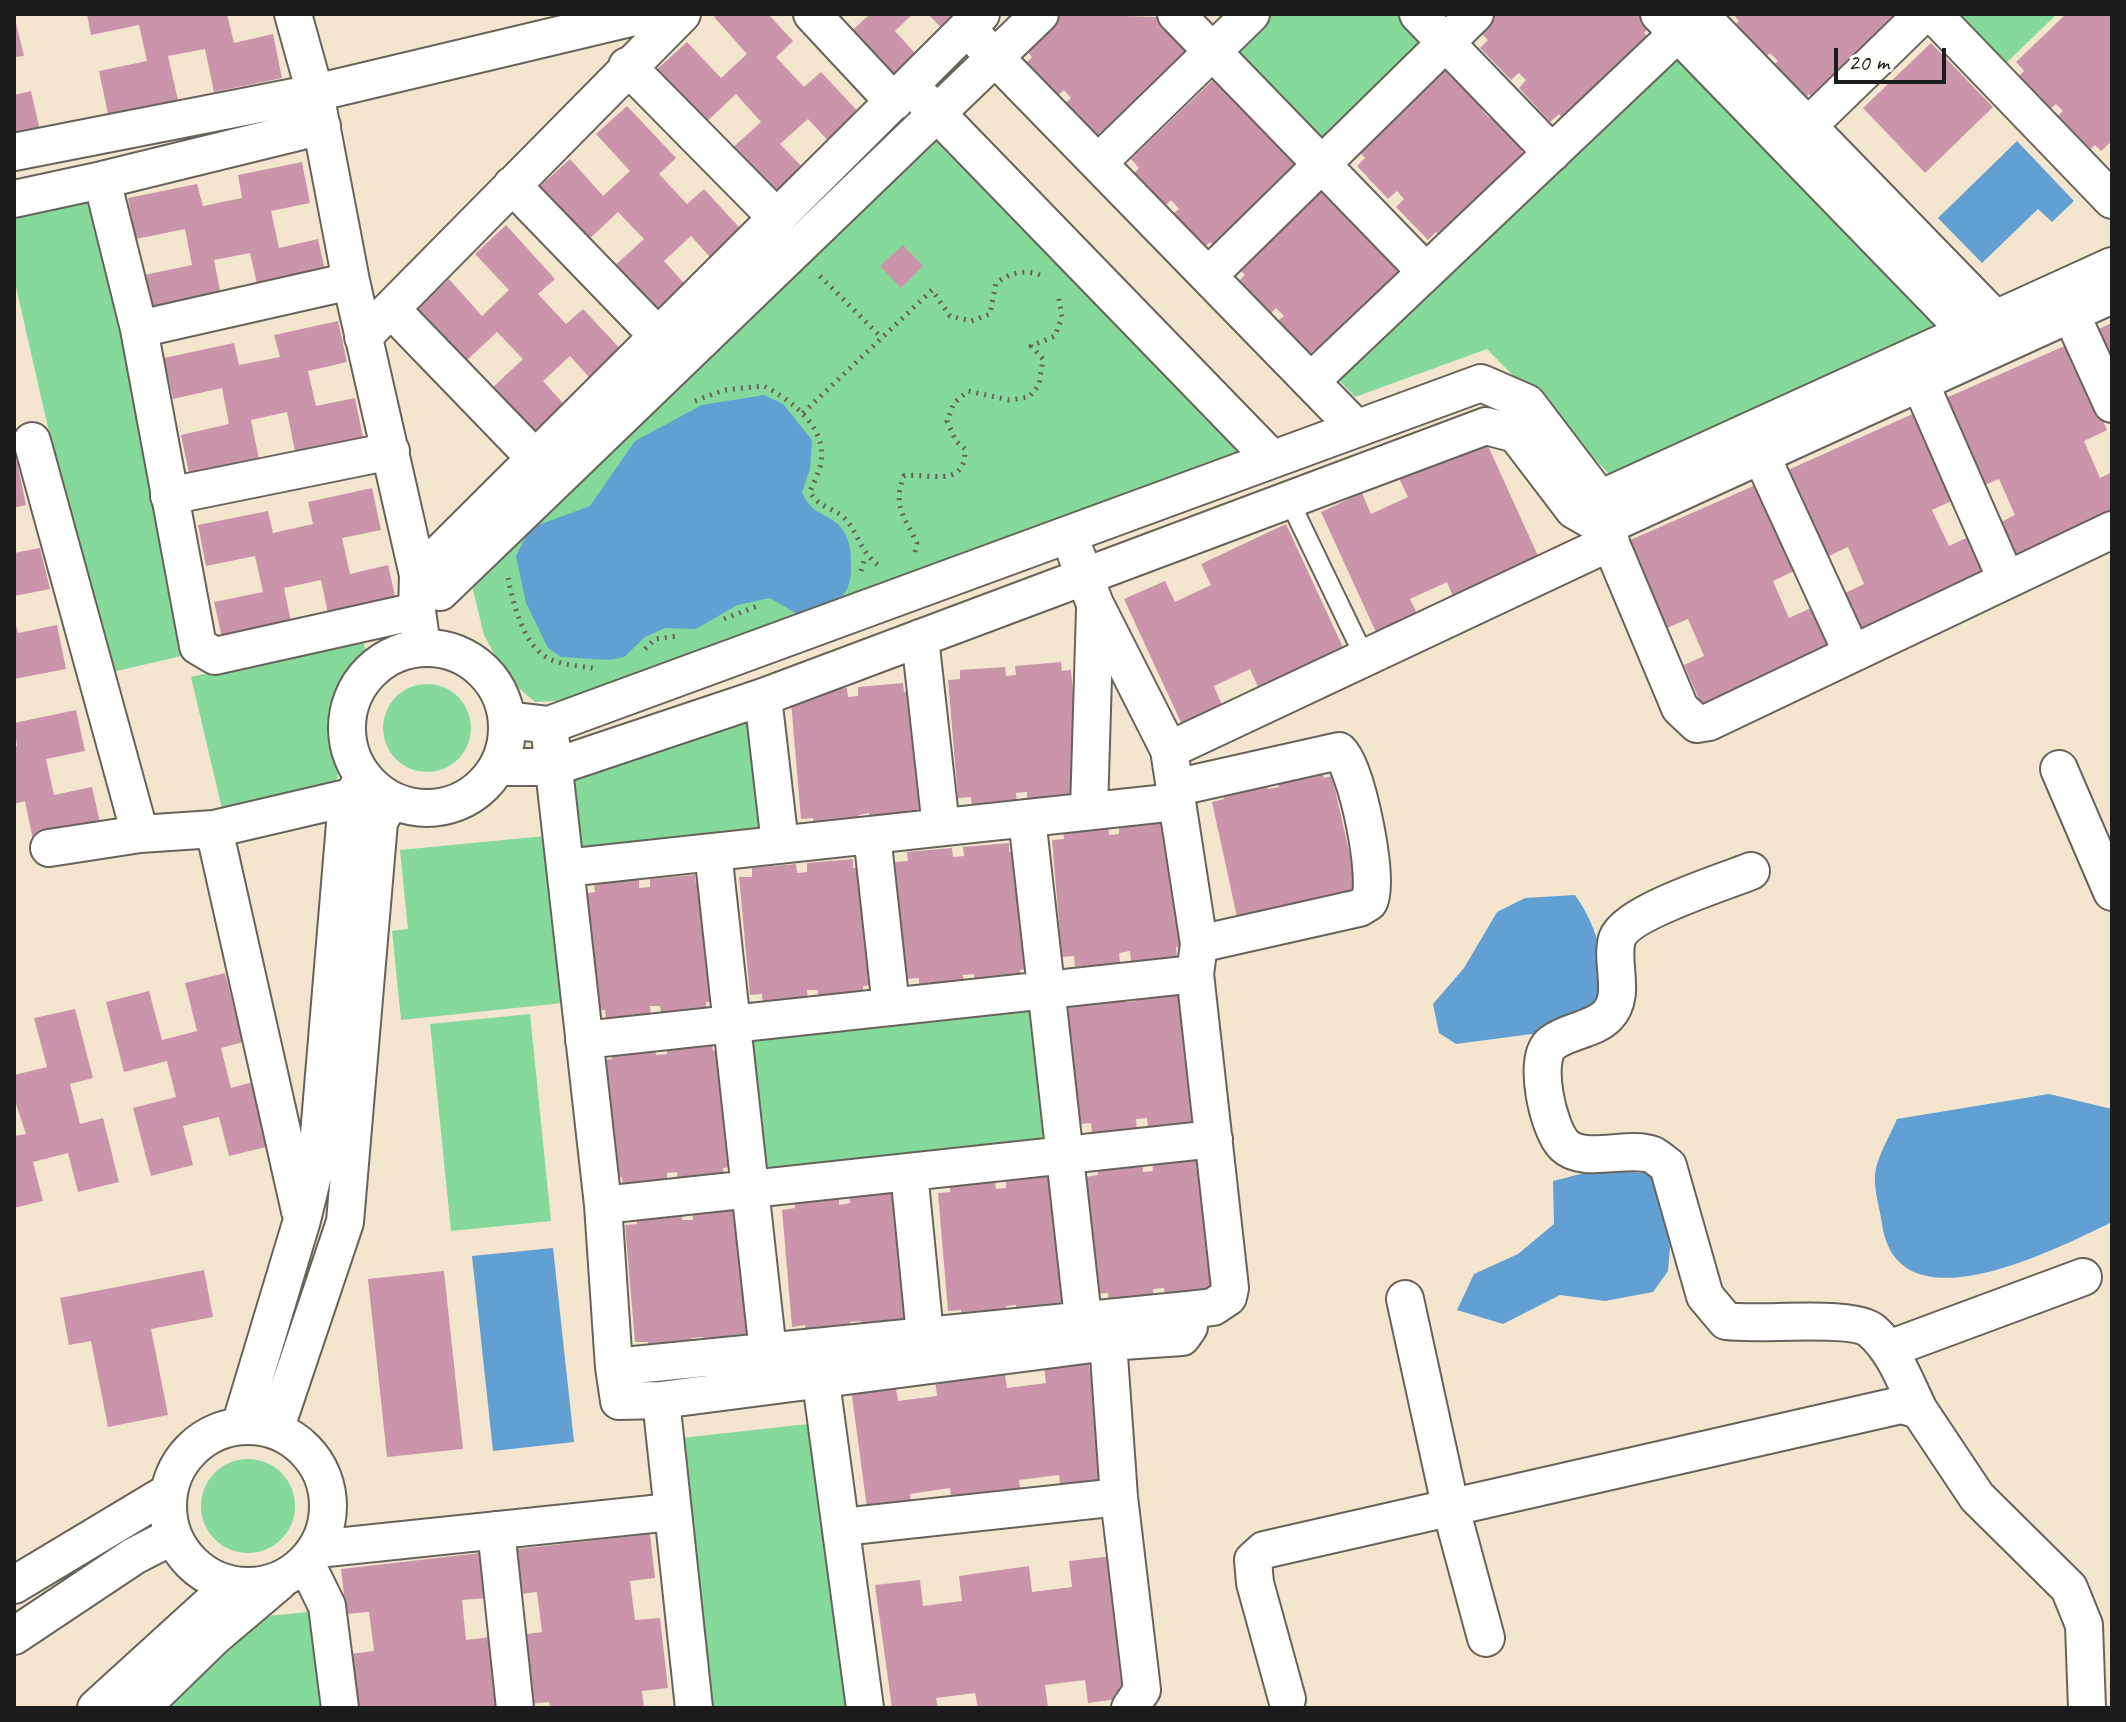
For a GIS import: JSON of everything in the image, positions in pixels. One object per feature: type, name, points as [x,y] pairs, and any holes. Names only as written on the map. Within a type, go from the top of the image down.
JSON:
[{"type":"street","points":[[293,14],[318,110],[363,337],[425,593],[457,653]]},
{"type":"street","points":[[14,199],[102,180],[318,110],[647,14]]},
{"type":"street","points":[[363,337],[627,66],[682,14]]},
{"type":"street","points":[[812,14],[902,94],[937,113],[1272,459]]},
{"type":"street","points":[[102,180],[139,329],[194,636],[206,654],[215,656],[425,593],[795,251],[1040,14]]},
{"type":"street","points":[[1176,14],[1426,272]]},
{"type":"street","points":[[1099,162],[1251,14]]},
{"type":"street","points":[[1418,14],[1552,153]]},
{"type":"street","points":[[1208,276],[1475,14]]},
{"type":"street","points":[[1808,126],[1923,14]]},
{"type":"street","points":[[1933,14],[2112,200]]},
{"type":"street","points":[[1684,19],[1808,126],[1991,335]]},
{"type":"street","points":[[1311,381],[1552,153],[1684,19]]},
{"type":"street","points":[[1684,19],[1991,335]]},
{"type":"street","points":[[422,647],[425,593],[535,458],[656,334],[974,22],[996,57],[1356,428]]},
{"type":"street","points":[[627,66],[777,218]]},
{"type":"street","points":[[14,152],[318,110]]},
{"type":"street","points":[[512,185],[656,334]]},
{"type":"street","points":[[1169,750],[1365,658],[1605,523],[1991,335],[2112,266]]},
{"type":"street","points":[[139,329],[351,281]]},
{"type":"street","points":[[498,767],[554,767],[763,697],[920,638],[1091,590],[1289,500],[1486,426],[1516,434],[1574,510],[1605,523],[1920,383],[1991,335],[2071,314],[2112,295]]},
{"type":"street","points":[[392,310],[535,458]]},
{"type":"street","points":[[2071,314],[2112,404]]},
{"type":"street","points":[[507,720],[549,725],[1481,383],[1527,403],[1605,523],[1680,708],[1697,724],[1709,722],[2112,530]]},
{"type":"street","points":[[1920,383],[2006,579]]},
{"type":"street","points":[[32,441],[140,834]]},
{"type":"street","points":[[169,496],[391,451]]},
{"type":"street","points":[[1761,455],[1852,653]]},
{"type":"street","points":[[549,725],[603,1205],[619,1401],[661,1400],[821,1382],[1221,1304],[1230,1288],[1197,959],[1169,750],[1067,534]]},
{"type":"street","points":[[1089,811],[1091,590]]},
{"type":"street","points":[[920,638],[941,827]]},
{"type":"street","points":[[49,848],[140,834],[214,829],[357,787],[414,808],[439,808],[463,800],[483,787],[498,767],[506,744],[507,720],[501,696],[488,675],[457,653],[422,647],[398,653],[376,665],[360,683],[349,705],[347,730],[357,787],[346,812],[317,1159],[258,1428]]},
{"type":"street","points":[[763,697],[780,844]]},
{"type":"street","points":[[565,868],[1089,811],[1175,795],[1330,750],[1339,751],[1352,768],[1375,882],[1369,902],[1359,908],[1197,959],[1046,990],[584,1040]]},
{"type":"street","points":[[2059,769],[2112,892]]},
{"type":"street","points":[[258,1428],[345,1222],[379,822],[391,800]]},
{"type":"street","points":[[1027,818],[1064,1155],[1096,1330],[1142,1690],[1130,1708]]},
{"type":"street","points":[[214,829],[302,1220]]},
{"type":"street","points":[[872,835],[891,1007]]},
{"type":"street","points":[[713,852],[768,1352]]},
{"type":"street","points":[[1751,871],[1643,915],[1625,927],[1617,939],[1614,1006],[1605,1018],[1549,1045],[1542,1056],[1544,1091],[1554,1133],[1566,1147],[1580,1152],[1652,1155],[1668,1166],[1705,1296],[1726,1321],[1850,1322],[1870,1328],[1889,1349],[1919,1410],[1977,1497],[2059,1576],[2078,1604],[2084,1625],[2087,1708]]},
{"type":"street","points":[[603,1205],[1214,1139]]},
{"type":"street","points":[[909,1172],[925,1335]]},
{"type":"street","points":[[1889,1349],[2083,1277]]},
{"type":"street","points":[[1405,1299],[1450,1505],[1486,1638]]},
{"type":"street","points":[[614,1367],[925,1335],[1096,1330]]},
{"type":"street","points":[[821,1382],[865,1708]]},
{"type":"street","points":[[661,1400],[694,1708]]},
{"type":"street","points":[[1287,1699],[1255,1583],[1253,1560],[1264,1550],[1450,1505],[1901,1405],[1919,1410]]},
{"type":"street","points":[[141,1708],[214,1637],[301,1565],[326,1527],[329,1504],[324,1480],[313,1459],[296,1442],[258,1428],[215,1432],[193,1447],[177,1467],[169,1492],[168,1514],[173,1536],[186,1558],[206,1575],[230,1586],[255,1587],[301,1565],[496,1530],[671,1512]]},
{"type":"street","points":[[14,1585],[169,1492]]},
{"type":"street","points":[[842,1527],[1119,1497]]},
{"type":"street","points":[[496,1530],[515,1708]]},
{"type":"street","points":[[14,1636],[134,1556],[173,1536]]},
{"type":"street","points":[[301,1565],[327,1606],[340,1708]]},
{"type":"street","points":[[96,1708],[230,1586]]},
{"type":"lane","points":[[1289,500],[1365,658]]},
{"type":"path","points":[[795,251],[882,338]]},
{"type":"path","points":[[803,413],[932,290],[950,316],[971,321],[990,314],[996,283],[1003,278],[1019,272],[1038,274],[1046,281]]},
{"type":"path","points":[[912,563],[917,543],[902,514],[897,493],[904,476],[918,474],[937,479],[955,474],[965,460],[965,449],[956,441],[947,421],[954,403],[968,391],[1009,400],[1029,397],[1039,385],[1043,359],[1031,346],[1055,336],[1062,317],[1061,301],[1054,288]]},
{"type":"path","points":[[684,406],[724,390],[764,386],[803,413],[817,435],[822,463],[810,492],[815,500],[842,516],[865,557],[884,568]]},
{"type":"path","points":[[859,580],[865,557]]},
{"type":"path","points":[[506,567],[518,613],[540,651],[549,659],[603,669]]},
{"type":"path","points":[[712,626],[741,610],[769,604]]},
{"type":"path","points":[[635,656],[655,639],[689,636]]},
{"type":"green space","points":[[1265,14],[1405,14],[1434,44],[1322,153],[1225,52]]},
{"type":"green space","points":[[1945,14],[2057,14],[1999,70]]},
{"type":"green space","points":[[1678,50],[1948,329],[1611,476],[1487,349],[1355,397],[1339,380]]},
{"type":"green space","points":[[935,133],[1247,457],[576,700],[535,702],[507,678],[484,635],[473,590],[483,567]]},
{"type":"green space","points":[[98,195],[203,651],[104,674],[14,278],[14,214]]},
{"type":"green space","points":[[362,638],[369,662],[349,691],[341,720],[343,757],[334,788],[223,813],[191,677]]},
{"type":"green space","points":[[427,684],[444,688],[458,697],[467,711],[471,728],[467,745],[458,759],[444,768],[427,772],[410,768],[396,759],[387,745],[383,728],[387,711],[396,697],[410,688]]},
{"type":"green space","points":[[754,709],[769,840],[571,861],[563,779]]},
{"type":"green space","points":[[545,836],[563,1003],[401,1020],[392,931],[408,929],[400,850]]},
{"type":"green space","points":[[1038,997],[1056,1149],[759,1182],[742,1029]]},
{"type":"green space","points":[[530,1014],[551,1221],[451,1231],[430,1024]]},
{"type":"green space","points":[[826,1422],[858,1708],[701,1708],[672,1439]]},
{"type":"green space","points":[[248,1459],[266,1463],[281,1473],[291,1488],[295,1506],[291,1524],[281,1539],[266,1549],[248,1553],[230,1549],[215,1539],[205,1524],[201,1506],[205,1488],[215,1473],[230,1463]]},
{"type":"green space","points":[[319,1611],[330,1708],[164,1708],[266,1616]]},
{"type":"water","points":[[2017,141],[2074,201],[2052,222],[2038,209],[1982,263],[1938,218]]},
{"type":"water","points":[[764,395],[783,404],[812,440],[810,469],[802,492],[811,506],[837,524],[847,538],[851,556],[850,578],[843,595],[829,604],[799,615],[770,598],[737,605],[696,629],[665,628],[645,637],[624,657],[609,660],[561,657],[548,648],[526,603],[516,556],[530,528],[590,506],[635,441],[702,405]]},
{"type":"water","points":[[1575,895],[1590,920],[1598,944],[1606,999],[1570,1029],[1456,1044],[1439,1033],[1433,1004],[1464,968],[1497,912],[1525,898]]},
{"type":"water","points":[[2049,1094],[2112,1109],[2110,1223],[2053,1250],[1981,1274],[1946,1278],[1916,1273],[1894,1256],[1882,1224],[1875,1176],[1897,1119]]},
{"type":"water","points":[[1596,1170],[1646,1173],[1659,1183],[1670,1247],[1668,1271],[1653,1292],[1605,1301],[1560,1295],[1503,1324],[1457,1310],[1474,1274],[1518,1254],[1554,1224],[1553,1181]]},
{"type":"water","points":[[553,1248],[574,1442],[493,1451],[472,1256]]},
{"type":"building","points":[[87,14],[227,14],[234,43],[273,34],[282,78],[214,92],[205,49],[168,56],[178,100],[108,114],[99,71],[147,61],[139,25],[91,35]]},
{"type":"building","points":[[717,14],[768,14],[793,41],[776,57],[804,87],[821,72],[866,120],[835,148],[808,119],[780,144],[808,173],[775,203],[728,152],[761,122],[736,94],[703,125],[654,72],[687,42],[721,78],[747,54],[714,17]]},
{"type":"building","points":[[870,14],[913,14],[895,31],[922,61],[889,91],[842,40]]},
{"type":"building","points":[[928,14],[973,14],[949,36]]},
{"type":"building","points":[[1059,14],[1156,17],[1159,14],[1194,57],[1109,138],[1102,131],[1094,139],[1063,106],[1071,98],[1064,90],[1055,98],[1024,65],[1032,57],[1024,48]]},
{"type":"building","points":[[1497,14],[1638,14],[1650,26],[1644,33],[1650,39],[1565,121],[1559,114],[1550,122],[1519,88],[1526,80],[1519,73],[1511,80],[1480,48],[1488,40],[1479,31]]},
{"type":"building","points":[[1733,14],[1895,14],[1900,20],[1815,101],[1809,94],[1801,102],[1769,69],[1778,61],[1770,53],[1762,61],[1731,28],[1739,21]]},
{"type":"building","points":[[2066,14],[2112,14],[2112,141],[2101,151],[2095,145],[2086,153],[2055,119],[2063,111],[2056,104],[2047,112],[2016,79],[2024,71],[2016,62]]},
{"type":"building","points":[[14,15],[24,56],[14,57]]},
{"type":"building","points":[[1931,43],[1993,107],[1925,173],[1863,108]]},
{"type":"building","points":[[1442,68],[1451,77],[1457,71],[1488,104],[1482,110],[1489,118],[1496,112],[1527,145],[1521,151],[1527,158],[1442,238],[1436,232],[1428,240],[1396,207],[1404,199],[1397,191],[1388,199],[1357,166],[1365,158],[1357,149]]},
{"type":"building","points":[[1216,77],[1301,168],[1216,249],[1210,242],[1202,250],[1170,216],[1179,209],[1171,200],[1163,208],[1132,176],[1139,168],[1131,159]]},
{"type":"building","points":[[31,91],[41,135],[14,141],[14,95]]},
{"type":"building","points":[[627,106],[676,158],[659,174],[687,204],[704,189],[749,238],[718,266],[691,236],[664,261],[691,291],[658,321],[611,269],[644,239],[618,212],[586,242],[537,189],[570,159],[603,196],[630,171],[596,134]]},
{"type":"building","points":[[302,162],[310,203],[271,211],[279,248],[318,239],[328,283],[260,297],[250,253],[214,260],[223,305],[153,319],[144,275],[192,265],[185,229],[136,239],[128,198],[197,184],[203,206],[242,198],[238,175]]},
{"type":"building","points":[[1321,185],[1406,275],[1322,356],[1315,349],[1307,357],[1275,323],[1284,316],[1276,308],[1268,316],[1237,283],[1245,275],[1236,266]]},
{"type":"building","points":[[506,225],[555,279],[538,294],[566,324],[583,309],[628,357],[597,386],[570,356],[543,381],[570,411],[537,441],[490,390],[523,359],[497,332],[465,362],[416,309],[449,279],[482,316],[509,290],[475,254]]},
{"type":"building","points":[[903,245],[923,266],[901,288],[880,266]]},
{"type":"building","points":[[338,321],[347,362],[308,371],[316,406],[355,398],[364,442],[296,456],[287,412],[251,420],[260,464],[190,478],[181,435],[229,424],[222,388],[173,399],[164,358],[234,343],[239,365],[280,357],[274,335]]},
{"type":"building","points":[[2112,323],[2112,371],[2094,331]]},
{"type":"building","points":[[2069,344],[2107,430],[2084,441],[2100,478],[2112,472],[2112,522],[2013,566],[1995,525],[2015,515],[1999,479],[1978,488],[1939,401]]},
{"type":"building","points":[[1917,412],[1956,499],[1932,510],[1949,546],[1973,535],[1991,577],[1861,634],[1843,594],[1864,584],[1848,547],[1827,557],[1788,470]]},
{"type":"building","points":[[1484,437],[1543,567],[1457,606],[1447,582],[1410,599],[1421,622],[1380,641],[1321,512],[1362,493],[1371,514],[1408,497],[1398,476]]},
{"type":"building","points":[[17,461],[26,505],[14,508],[14,462]]},
{"type":"building","points":[[1758,484],[1796,570],[1773,581],[1789,618],[1813,607],[1831,648],[1702,706],[1684,665],[1704,656],[1688,619],[1667,628],[1628,541]]},
{"type":"building","points":[[372,488],[381,530],[342,538],[350,574],[388,565],[398,609],[330,623],[321,580],[284,588],[293,631],[224,646],[214,602],[263,592],[255,556],[206,566],[198,525],[268,511],[273,533],[313,524],[308,502]]},
{"type":"building","points":[[1286,524],[1346,654],[1261,694],[1250,669],[1214,686],[1224,710],[1184,729],[1124,599],[1165,581],[1175,602],[1211,585],[1201,564]]},
{"type":"building","points":[[40,548],[50,589],[14,596],[14,553]]},
{"type":"building","points":[[15,621],[18,633],[57,625],[66,669],[14,679]]},
{"type":"building","points":[[1061,662],[1062,671],[1071,670],[1081,788],[1073,800],[1027,804],[1027,792],[1016,793],[1017,804],[972,808],[971,797],[958,798],[948,680],[960,679],[960,670],[1005,667],[1006,676],[1016,675],[1015,666]]},
{"type":"building","points":[[903,683],[904,692],[913,692],[924,809],[915,810],[915,821],[870,825],[869,813],[859,815],[859,826],[814,830],[813,818],[801,819],[791,702],[802,692],[847,688],[848,697],[858,696],[858,687]]},
{"type":"building","points":[[76,710],[85,751],[46,759],[54,795],[92,787],[102,831],[34,845],[25,801],[14,804],[14,747],[17,746],[14,723]]},
{"type":"building","points":[[1322,769],[1324,778],[1332,776],[1358,891],[1237,917],[1212,802],[1224,799],[1222,790],[1266,780],[1268,789],[1279,787],[1277,778]]},
{"type":"building","points":[[1164,821],[1185,947],[1176,947],[1177,959],[1131,963],[1130,951],[1119,953],[1120,963],[1075,967],[1074,956],[1062,957],[1052,840],[1064,839],[1063,830],[1108,826],[1109,835],[1119,834],[1119,825]]},
{"type":"building","points":[[1009,843],[1009,852],[1018,852],[1029,969],[1020,970],[1021,981],[975,985],[974,974],[963,975],[964,986],[919,989],[919,978],[906,979],[895,862],[908,861],[907,852],[952,848],[953,857],[964,856],[963,847]]},
{"type":"building","points":[[853,859],[853,868],[863,868],[872,985],[863,986],[864,997],[818,1001],[818,990],[807,990],[808,1002],[763,1006],[762,994],[750,995],[739,877],[752,877],[752,868],[796,864],[797,873],[807,872],[807,863]]},
{"type":"building","points":[[695,875],[696,884],[705,883],[715,1001],[706,1002],[707,1013],[662,1016],[660,1006],[650,1006],[651,1017],[606,1021],[605,1010],[592,1011],[582,894],[595,892],[594,883],[639,880],[639,888],[650,887],[650,879]]},
{"type":"building","points":[[225,973],[243,1042],[221,1048],[231,1088],[253,1082],[270,1146],[229,1156],[219,1117],[183,1126],[193,1165],[151,1176],[133,1108],[176,1097],[167,1061],[124,1072],[106,1002],[149,991],[162,1040],[197,1031],[185,983]]},
{"type":"building","points":[[1181,988],[1201,1114],[1192,1114],[1193,1126],[1148,1129],[1147,1118],[1136,1119],[1137,1130],[1092,1134],[1091,1123],[1079,1124],[1068,1006],[1081,1006],[1080,997],[1125,993],[1126,1002],[1137,1001],[1136,992]]},
{"type":"building","points":[[75,1009],[93,1078],[70,1084],[80,1124],[103,1118],[119,1182],[78,1192],[68,1153],[33,1162],[43,1201],[14,1208],[14,1136],[26,1134],[14,1098],[14,1075],[47,1067],[34,1018]]},
{"type":"building","points":[[712,1042],[713,1051],[722,1050],[732,1167],[723,1168],[724,1179],[678,1183],[677,1172],[667,1173],[667,1184],[623,1188],[622,1177],[609,1178],[599,1061],[612,1059],[611,1050],[655,1047],[656,1055],[667,1054],[666,1046]]},
{"type":"building","points":[[1198,1158],[1218,1283],[1210,1285],[1210,1296],[1165,1300],[1164,1288],[1153,1289],[1154,1300],[1109,1304],[1108,1293],[1095,1294],[1085,1177],[1098,1175],[1097,1166],[1142,1162],[1143,1172],[1153,1171],[1152,1162]]},
{"type":"building","points":[[1051,1175],[1071,1301],[1062,1302],[1063,1313],[1017,1317],[1016,1305],[1006,1306],[1007,1318],[962,1321],[961,1310],[948,1311],[938,1193],[950,1192],[950,1183],[995,1180],[996,1189],[1006,1188],[1006,1178]]},
{"type":"building","points":[[895,1191],[907,1328],[861,1332],[861,1321],[850,1322],[850,1333],[806,1337],[805,1325],[792,1327],[782,1210],[795,1208],[794,1199],[839,1195],[839,1205],[850,1203],[849,1195]]},
{"type":"building","points":[[738,1206],[750,1345],[704,1348],[703,1337],[692,1338],[694,1349],[648,1353],[648,1342],[635,1342],[625,1225],[637,1224],[636,1215],[682,1211],[682,1220],[693,1220],[692,1210]]},
{"type":"building","points":[[204,1270],[213,1317],[151,1329],[168,1415],[108,1427],[91,1341],[69,1345],[60,1298]]},
{"type":"building","points":[[444,1271],[463,1449],[387,1457],[368,1279]]},
{"type":"building","points":[[1087,1351],[1106,1492],[1062,1498],[1059,1475],[1019,1480],[1022,1503],[953,1512],[950,1488],[910,1494],[913,1517],[869,1523],[850,1381],[894,1375],[898,1401],[937,1396],[934,1371],[1003,1362],[1007,1388],[1046,1383],[1043,1357]]},
{"type":"building","points":[[650,1534],[655,1578],[630,1581],[635,1620],[660,1618],[668,1688],[642,1691],[644,1708],[550,1708],[549,1702],[527,1704],[519,1635],[542,1632],[537,1592],[514,1595],[509,1550]]},
{"type":"building","points":[[481,1553],[487,1598],[462,1600],[466,1640],[491,1637],[500,1707],[357,1708],[350,1654],[374,1651],[369,1612],[346,1614],[341,1569]]},
{"type":"building","points":[[1113,1556],[1132,1697],[1088,1703],[1085,1680],[1045,1685],[1048,1707],[978,1708],[975,1693],[936,1698],[938,1708],[892,1708],[875,1585],[920,1580],[923,1606],[962,1601],[959,1576],[1029,1566],[1032,1592],[1072,1587],[1069,1561]]}]
